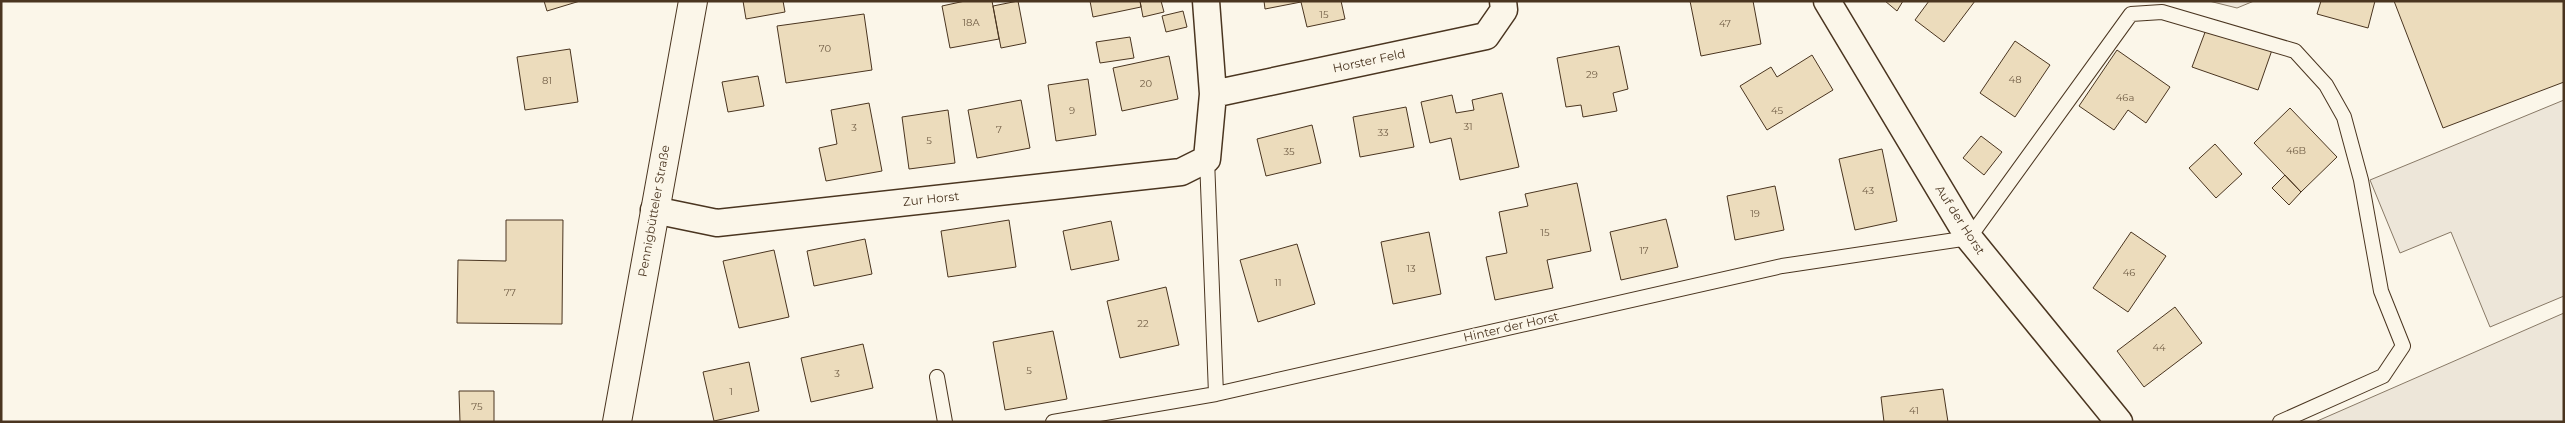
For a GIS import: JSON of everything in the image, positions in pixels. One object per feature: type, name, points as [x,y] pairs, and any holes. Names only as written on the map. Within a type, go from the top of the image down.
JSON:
[{"type":"street","name":"Pennigbütteler Straße","points":[[617,422],[693,1]]},
{"type":"street","points":[[1206,1],[1213,94],[1207,159]]},
{"type":"street","name":"Horster Feld","points":[[1213,94],[1486,36],[1504,10],[1503,1]]},
{"type":"street","name":"Auf der Horst","points":[[1827,1],[1969,238],[2119,422]]},
{"type":"street","name":"Zur Horst","points":[[654,210],[717,222],[1181,172],[1207,159]]},
{"type":"lane","points":[[1969,238],[2131,14],[2162,12],[2296,51],[2326,85],[2344,117],[2361,180],[2382,291],[2403,346],[2383,376],[2280,422]]},
{"type":"lane","points":[[1207,159],[1216,394]]},
{"type":"lane","name":"Hinter der Horst","points":[[1053,422],[1216,394],[1782,266],[1969,238]]},
{"type":"lane","points":[[937,377],[945,422]]},
{"type":"shaded area","points":[[2209,1],[2254,1],[2237,8]]},
{"type":"shaded area","points":[[2564,100],[2564,296],[2490,327],[2451,232],[2400,253],[2370,180]]},
{"type":"shaded area","points":[[2564,313],[2564,422],[2315,422]]},
{"type":"building","points":[[544,1],[580,1],[547,11]]},
{"type":"building","points":[[743,1],[783,1],[785,12],[746,19]]},
{"type":"building","points":[[965,1],[992,1],[999,39],[950,48],[942,6]]},
{"type":"building","points":[[1018,1],[1026,43],[1001,48],[993,6]]},
{"type":"building","points":[[1090,1],[1140,1],[1141,7],[1093,17]]},
{"type":"building","points":[[1140,1],[1161,1],[1164,12],[1143,17]]},
{"type":"building","points":[[1264,1],[1341,1],[1345,19],[1307,27],[1301,2],[1265,9]]},
{"type":"building","points":[[1690,1],[1753,1],[1761,44],[1701,56]]},
{"type":"building","points":[[1885,1],[1903,1],[1897,11]]},
{"type":"building","points":[[1929,1],[1975,1],[1944,42],[1915,20]]},
{"type":"building","points":[[2321,1],[2375,1],[2368,28],[2317,14]]},
{"type":"building","points":[[2394,1],[2564,1],[2564,82],[2443,128]]},
{"type":"building","points":[[1183,11],[1187,27],[1166,32],[1162,16]]},
{"type":"building","points":[[864,14],[872,70],[786,83],[777,26]]},
{"type":"building","points":[[2207,27],[2272,50],[2258,90],[2192,67]]},
{"type":"building","points":[[1130,37],[1134,58],[1100,63],[1096,42]]},
{"type":"building","points":[[2015,41],[2050,65],[2015,117],[1980,93]]},
{"type":"building","points":[[1619,46],[1628,89],[1613,93],[1617,111],[1583,117],[1581,105],[1566,107],[1557,58]]},
{"type":"building","points":[[570,49],[578,102],[525,110],[517,57]]},
{"type":"building","points":[[2117,50],[2170,87],[2146,123],[2128,110],[2114,130],[2079,106]]},
{"type":"building","points":[[1812,55],[1833,90],[1767,130],[1740,86],[1771,67],[1777,77]]},
{"type":"building","points":[[1169,56],[1178,99],[1122,111],[1113,68]]},
{"type":"building","points":[[758,76],[764,106],[728,112],[722,82]]},
{"type":"building","points":[[1088,79],[1096,135],[1056,141],[1048,85]]},
{"type":"building","points":[[1502,93],[1519,167],[1460,180],[1451,138],[1430,143],[1421,102],[1452,95],[1456,113],[1474,110],[1472,100]]},
{"type":"building","points":[[1021,100],[1030,148],[977,158],[968,110]]},
{"type":"building","points":[[869,103],[882,171],[826,181],[819,148],[837,144],[831,110]]},
{"type":"building","points":[[1406,107],[1414,147],[1360,157],[1353,117]]},
{"type":"building","points":[[2290,108],[2337,157],[2301,192],[2254,143]]},
{"type":"building","points":[[948,110],[955,163],[909,169],[902,117]]},
{"type":"building","points":[[1312,125],[1321,163],[1266,176],[1257,139]]},
{"type":"building","points":[[1981,136],[2002,152],[1984,175],[1963,158]]},
{"type":"building","points":[[2215,144],[2242,174],[2216,198],[2189,168]]},
{"type":"building","points":[[1882,149],[1897,221],[1855,230],[1839,159]]},
{"type":"building","points":[[2285,175],[2301,192],[2289,205],[2272,188]]},
{"type":"building","points":[[1577,183],[1591,251],[1547,260],[1553,288],[1495,300],[1486,257],[1507,253],[1499,212],[1528,206],[1525,194]]},
{"type":"building","points":[[1775,186],[1784,230],[1735,240],[1727,196]]},
{"type":"building","points":[[1666,219],[1678,267],[1621,280],[1610,232]]},
{"type":"building","points":[[506,220],[563,220],[562,324],[457,323],[458,260],[506,261]]},
{"type":"building","points":[[1009,220],[1016,267],[948,277],[941,231]]},
{"type":"building","points":[[1111,221],[1119,260],[1071,270],[1063,231]]},
{"type":"building","points":[[1429,232],[1441,294],[1393,304],[1381,242]]},
{"type":"building","points":[[2131,232],[2166,256],[2128,312],[2093,288]]},
{"type":"building","points":[[865,239],[872,274],[814,286],[807,251]]},
{"type":"building","points":[[1297,244],[1315,304],[1258,322],[1240,260]]},
{"type":"building","points":[[774,250],[789,317],[739,328],[723,261]]},
{"type":"building","points":[[1166,287],[1179,345],[1120,358],[1107,301]]},
{"type":"building","points":[[2175,307],[2202,343],[2144,387],[2117,351]]},
{"type":"building","points":[[1053,331],[1067,399],[1005,410],[993,342]]},
{"type":"building","points":[[863,344],[873,388],[811,402],[801,358]]},
{"type":"building","points":[[749,362],[759,411],[714,421],[703,372]]},
{"type":"building","points":[[1943,389],[1948,422],[1884,422],[1881,397]]},
{"type":"building","points":[[459,391],[494,391],[494,422],[460,422]]}]
